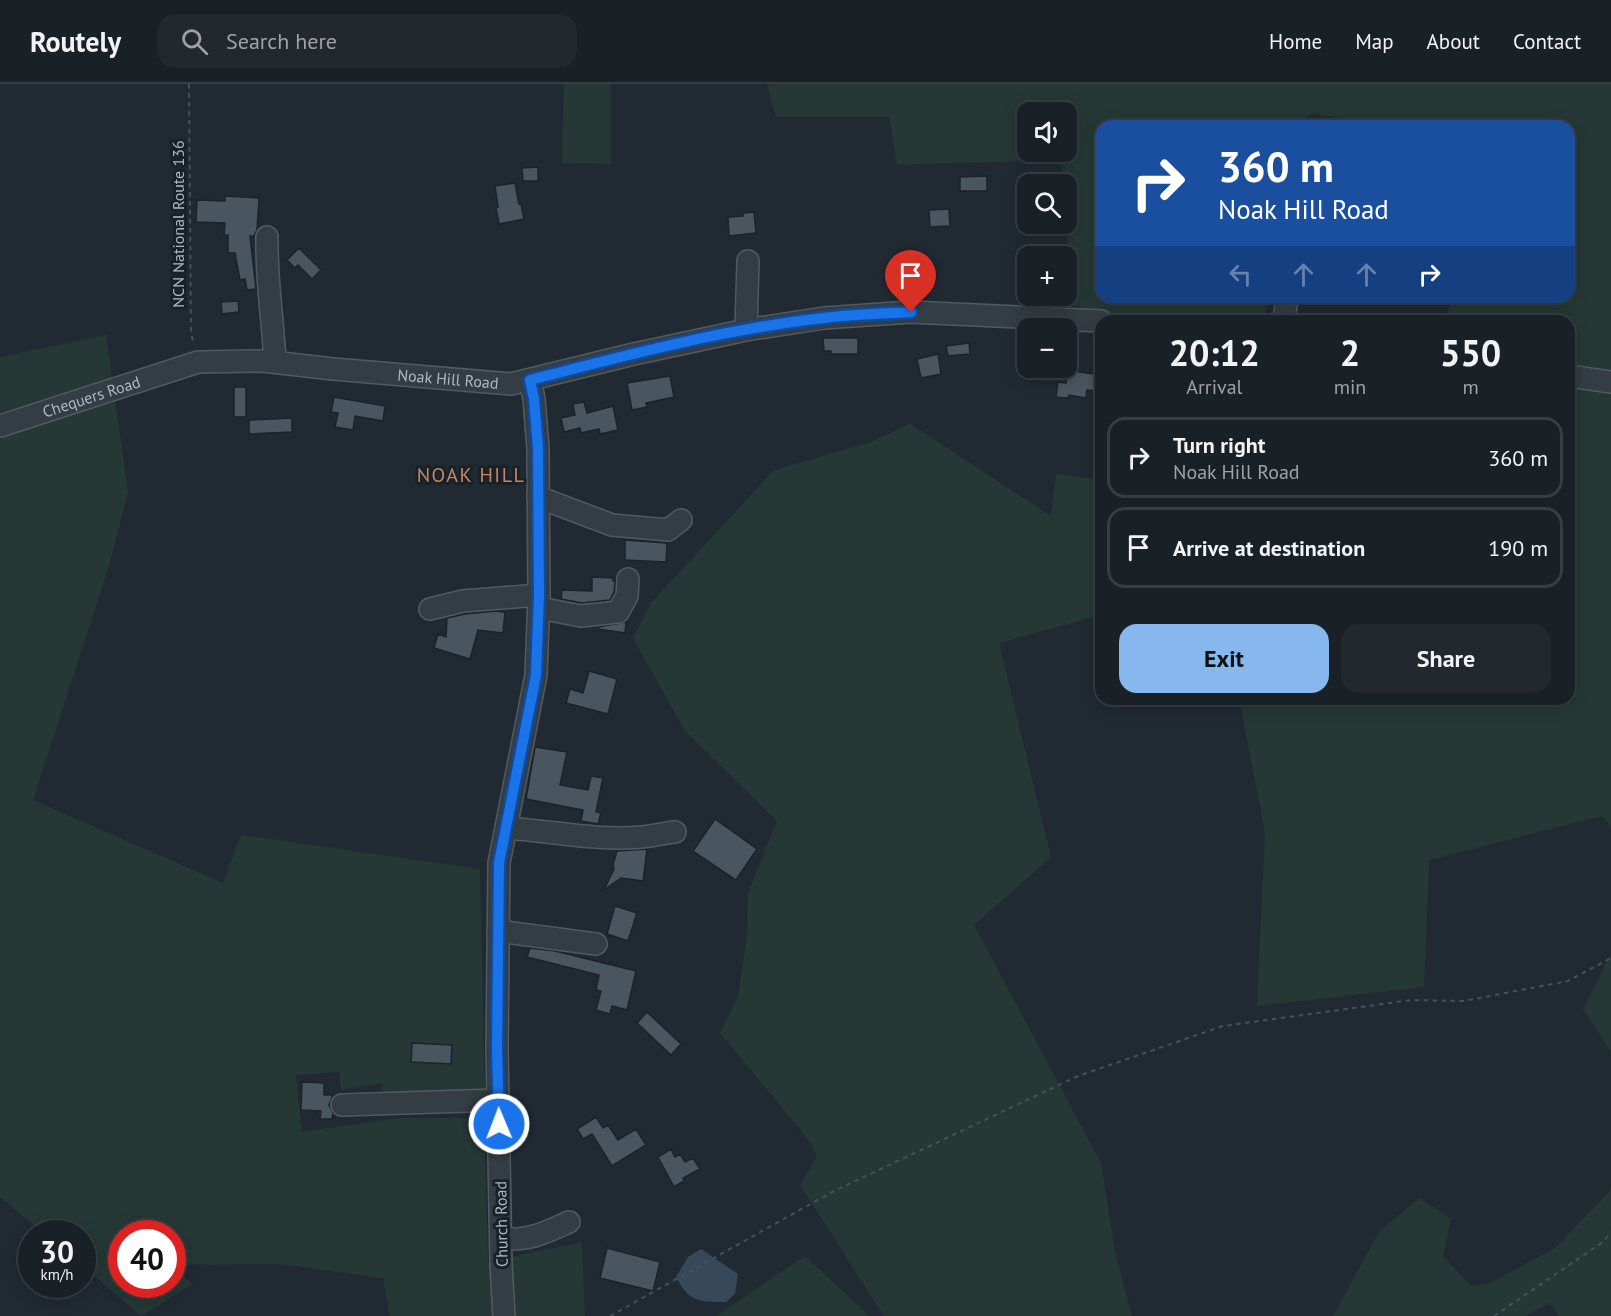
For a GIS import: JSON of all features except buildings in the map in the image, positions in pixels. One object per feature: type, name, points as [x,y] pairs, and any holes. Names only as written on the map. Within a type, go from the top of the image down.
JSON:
[{"type":"street","points":[[267,237],[267,268],[275,363]]},
{"type":"street","points":[[746,330],[748,261]]},
{"type":"street","name":"Noak Hill Road","points":[[191,365],[275,363],[511,384],[746,330],[825,318],[911,312],[1095,321]]},
{"type":"street","name":"Chequers Road","points":[[0,426],[191,365]]},
{"type":"street","points":[[1575,377],[1611,382]]},
{"type":"street","name":"Church Road","points":[[504,1316],[497,1048],[499,863],[536,675],[539,602],[538,497],[534,399],[530,380]]},
{"type":"street","points":[[538,497],[612,525],[627,528],[668,530],[681,520]]},
{"type":"street","points":[[430,609],[463,601],[539,602],[581,616],[618,612],[627,596],[628,579]]},
{"type":"street","points":[[506,828],[611,838],[642,837],[675,832]]},
{"type":"street","points":[[498,931],[596,944]]},
{"type":"street","points":[[342,1105],[498,1100]]},
{"type":"street","points":[[501,1239],[522,1240],[569,1222]]},
{"type":"path","name":"NCN National Route 136","points":[[189,84],[191,365]]},
{"type":"path","points":[[610,1316],[832,1192],[1078,1076],[1223,1026],[1412,1000],[1464,1001],[1568,981],[1611,958]]},
{"type":"path","points":[[1494,1316],[1603,1242],[1611,1232]]},
{"type":"green space","points":[[564,84],[611,84],[611,164],[562,163]]},
{"type":"green space","points":[[767,84],[1611,84],[1611,827],[1602,816],[1429,860],[1424,987],[1257,1006],[1265,832],[1239,705],[1575,705],[1575,315],[1446,315],[1451,303],[1575,303],[1575,120],[1351,120],[1312,113],[1301,120],[1095,120],[1095,303],[1267,303],[1265,315],[1106,315],[1077,306],[1077,246],[1067,246],[1067,234],[1077,234],[1077,174],[1062,174],[1061,162],[1077,162],[1077,102],[1017,102],[1017,161],[897,165],[889,117],[776,117]]},
{"type":"green space","points":[[106,335],[128,492],[109,566],[33,800],[223,883],[241,835],[480,869],[485,1102],[384,1102],[382,1083],[341,1090],[339,1072],[296,1075],[302,1132],[398,1118],[484,1118],[488,1262],[582,1242],[585,1316],[390,1316],[383,1278],[280,1264],[186,1265],[186,1220],[108,1220],[108,1288],[96,1277],[96,1220],[27,1220],[0,1197],[0,357]]},
{"type":"green space","points":[[910,424],[1051,516],[1056,474],[1095,479],[1095,617],[999,643],[1051,857],[974,925],[1101,1163],[1115,1252],[1132,1316],[884,1316],[800,1185],[817,1157],[811,1143],[720,1033],[738,997],[747,936],[748,893],[777,821],[685,731],[633,638],[651,603],[774,470],[868,443]]},
{"type":"green space","points":[[1611,954],[1611,1052],[1583,1009]]},
{"type":"green space","points":[[1611,1187],[1611,1316],[1559,1316],[1550,1303],[1525,1316],[1333,1316],[1379,1232],[1419,1198],[1451,1219],[1443,1256],[1471,1286],[1490,1283],[1555,1248],[1609,1192]]},
{"type":"green space","points":[[805,1256],[869,1316],[716,1316]]},
{"type":"green space","points":[[186,1279],[193,1284],[186,1288]]},
{"type":"green space","points":[[120,1298],[170,1298],[141,1316]]},
{"type":"water","points":[[701,1249],[738,1274],[735,1294],[726,1302],[702,1301],[690,1296],[676,1277],[688,1257]]},
{"type":"district","name":"NOAK HILL","points":[[471,475]]},
{"type":"route","points":[[499,1124],[497,1048],[499,863],[536,675],[539,595],[538,448],[530,380],[634,354],[746,330],[825,318],[911,312]]}]
